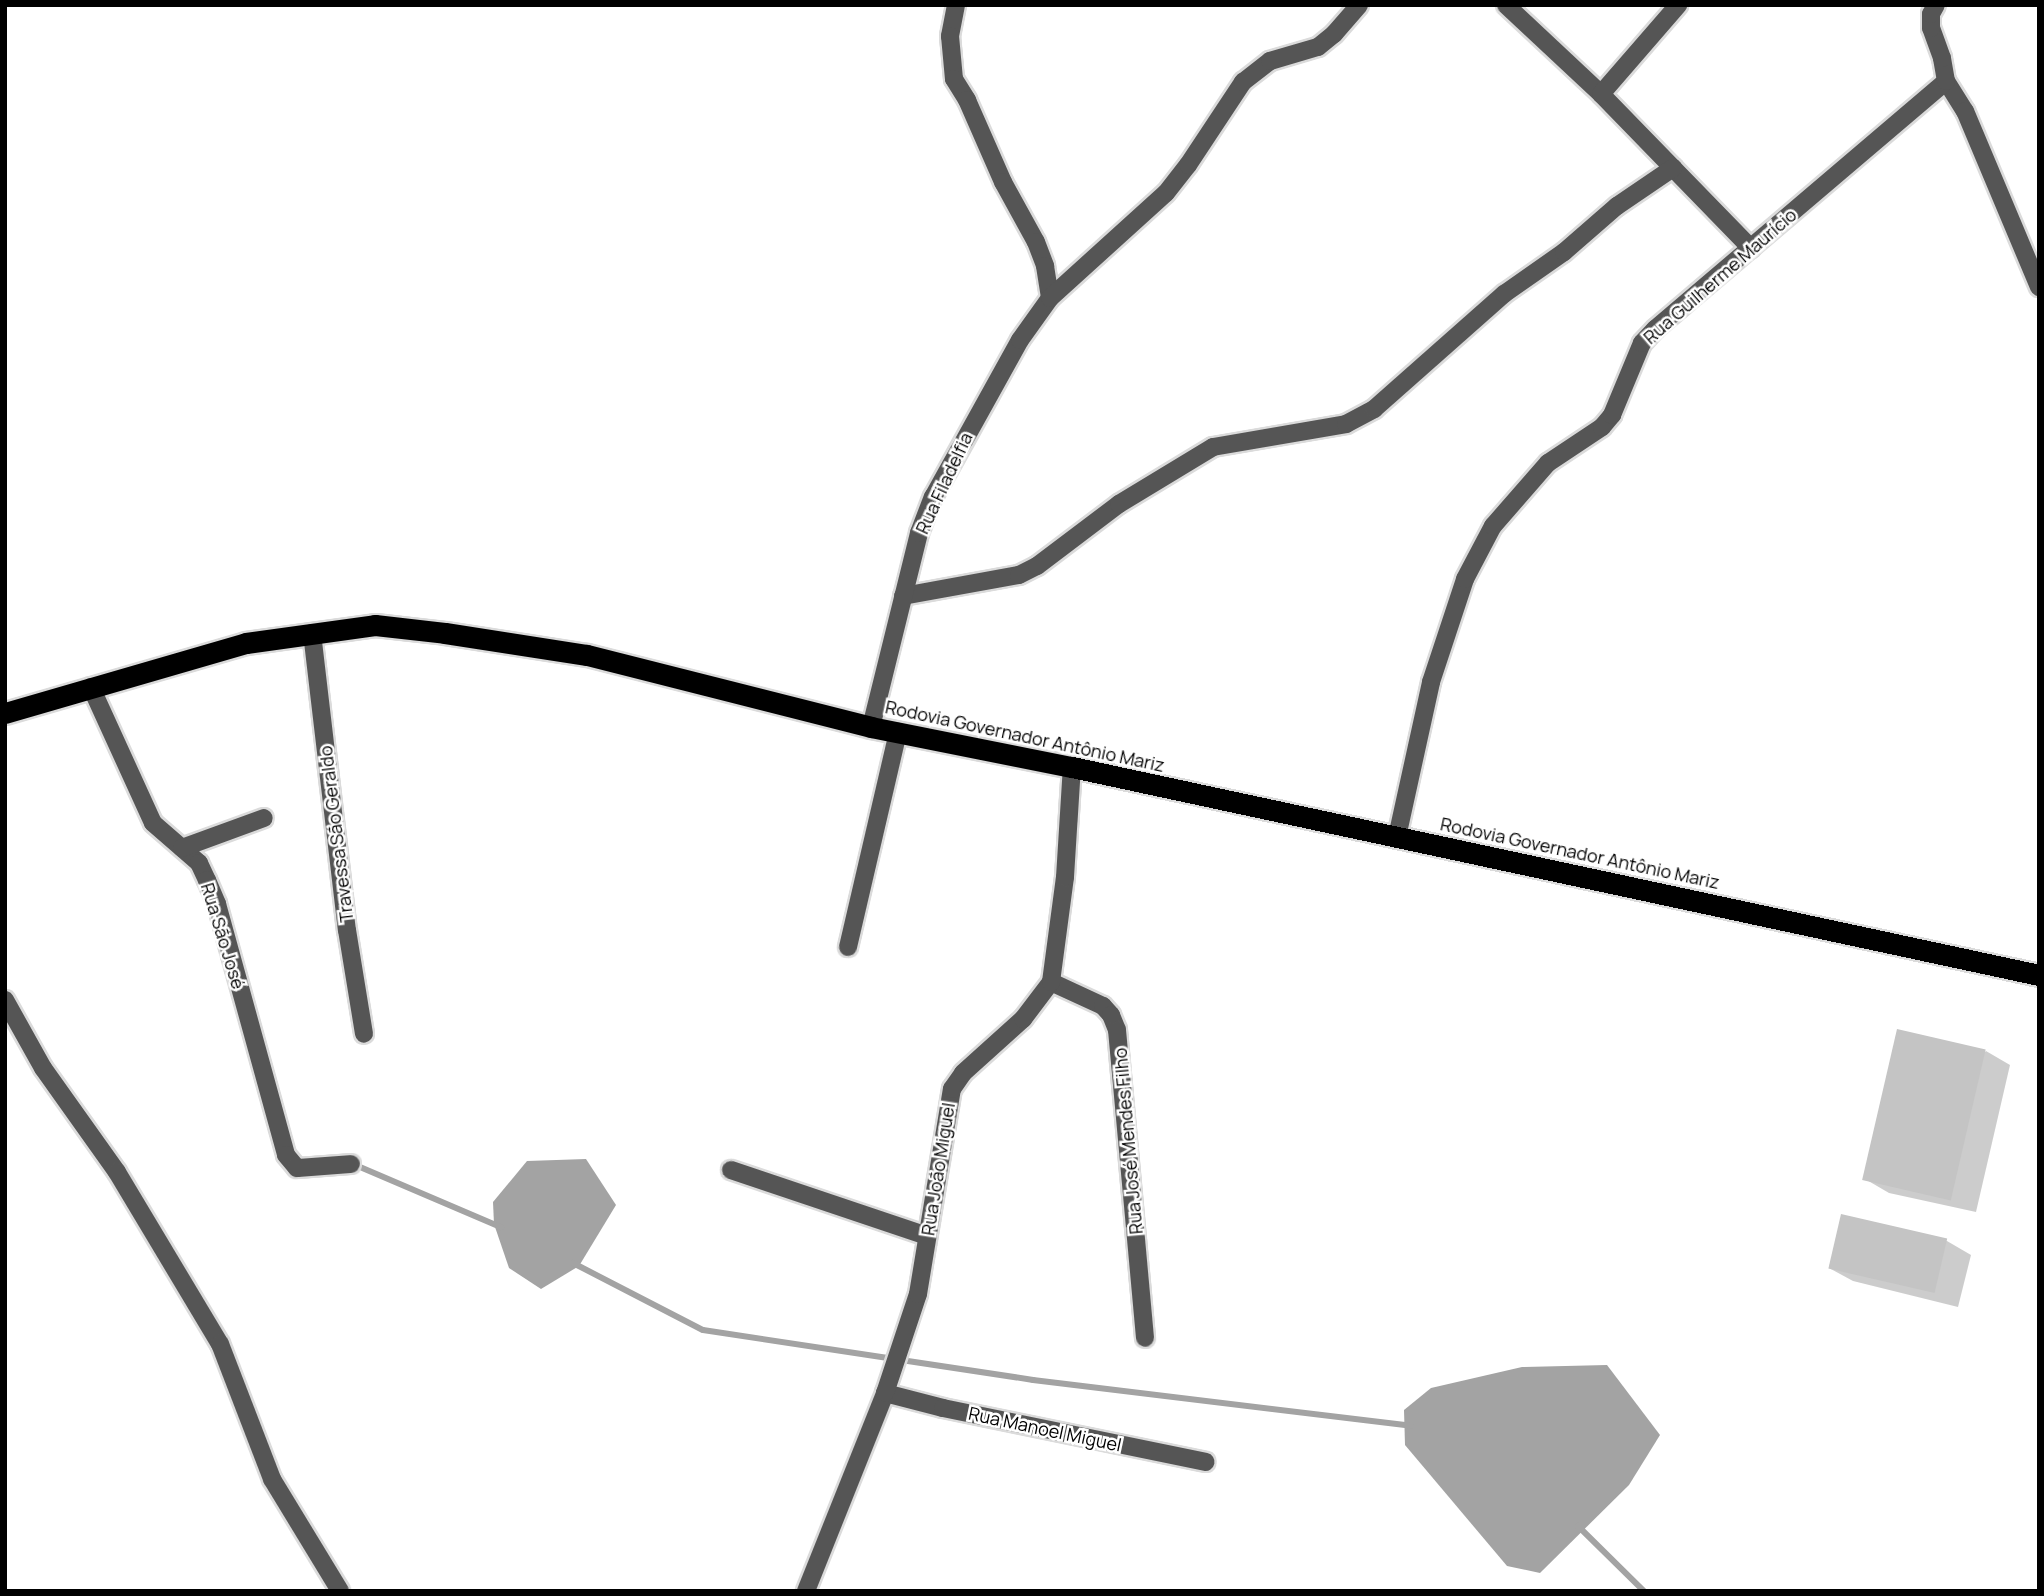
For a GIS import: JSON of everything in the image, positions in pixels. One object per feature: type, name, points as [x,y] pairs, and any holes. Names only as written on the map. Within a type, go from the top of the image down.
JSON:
[{"type":"highway","name":"Rodovia Governador Antônio Mariz","points":[[5,713],[246,643],[312,633],[375,625],[518,643],[587,655],[871,727],[1397,836],[2039,975]]},
{"type":"street","points":[[956,5],[950,36],[954,79],[967,100],[1003,182],[1036,243],[1045,266],[1049,298]]},
{"type":"street","name":"Rua Filadelfia","points":[[871,727],[919,533],[933,496],[988,395],[1049,298],[1166,193],[1188,165],[1228,100],[1253,72],[1270,61],[1318,47],[1335,34],[1359,5]]},
{"type":"street","points":[[1506,5],[1601,94],[1751,248]]},
{"type":"street","points":[[1601,94],[1678,5]]},
{"type":"street","points":[[1936,5],[1931,28],[1946,81],[1965,111],[2039,286]]},
{"type":"street","name":"Rua Guilherme Maurício","points":[[1397,836],[1434,670],[1465,579],[1493,526],[1511,501],[1548,463],[1602,426],[1612,415],[1642,344],[1655,329],[1946,81]]},
{"type":"street","points":[[903,597],[1019,575],[1037,566],[1119,504],[1213,447],[1256,437],[1307,433],[1346,424],[1374,409],[1504,294],[1564,252],[1617,206],[1673,168]]},
{"type":"street","name":"Travessa São Geraldo","points":[[312,633],[347,930],[364,1034]]},
{"type":"street","name":"Rua São José","points":[[90,687],[153,822],[199,863],[216,904],[286,1155],[297,1168],[351,1164]]},
{"type":"street","points":[[848,947],[898,732]]},
{"type":"street","name":"Rua João Miguel","points":[[806,1591],[885,1393],[918,1294],[952,1089],[963,1073],[1023,1019],[1051,982],[1064,889],[1072,767]]},
{"type":"street","points":[[182,848],[264,818]]},
{"type":"street","name":"Rua José Mendes Filho","points":[[1051,982],[1103,1006],[1111,1015],[1117,1030],[1145,1338]]},
{"type":"street","points":[[5,1000],[43,1068],[117,1172],[220,1344],[272,1479],[340,1591]]},
{"type":"street","points":[[731,1170],[927,1236]]},
{"type":"street","name":"Rua Manoel Miguel","points":[[885,1393],[943,1408],[1206,1462]]},
{"type":"shaded area","points":[[586,1159],[616,1205],[579,1266],[541,1289],[509,1268],[494,1224],[493,1202],[527,1161]]},
{"type":"shaded area","points":[[1607,1365],[1660,1435],[1629,1485],[1540,1573],[1507,1566],[1405,1445],[1404,1410],[1431,1388],[1522,1367]]},
{"type":"building","points":[[1897,1029],[1986,1049],[1951,1200],[1862,1180]]},
{"type":"building","points":[[1841,1214],[1947,1239],[1935,1293],[1828,1269]]},
{"type":"waterway","points":[[353,1164],[501,1227]]},
{"type":"waterway","points":[[573,1263],[703,1330],[1033,1380],[1411,1426]]},
{"type":"waterway","points":[[1578,1526],[1644,1591]]}]
